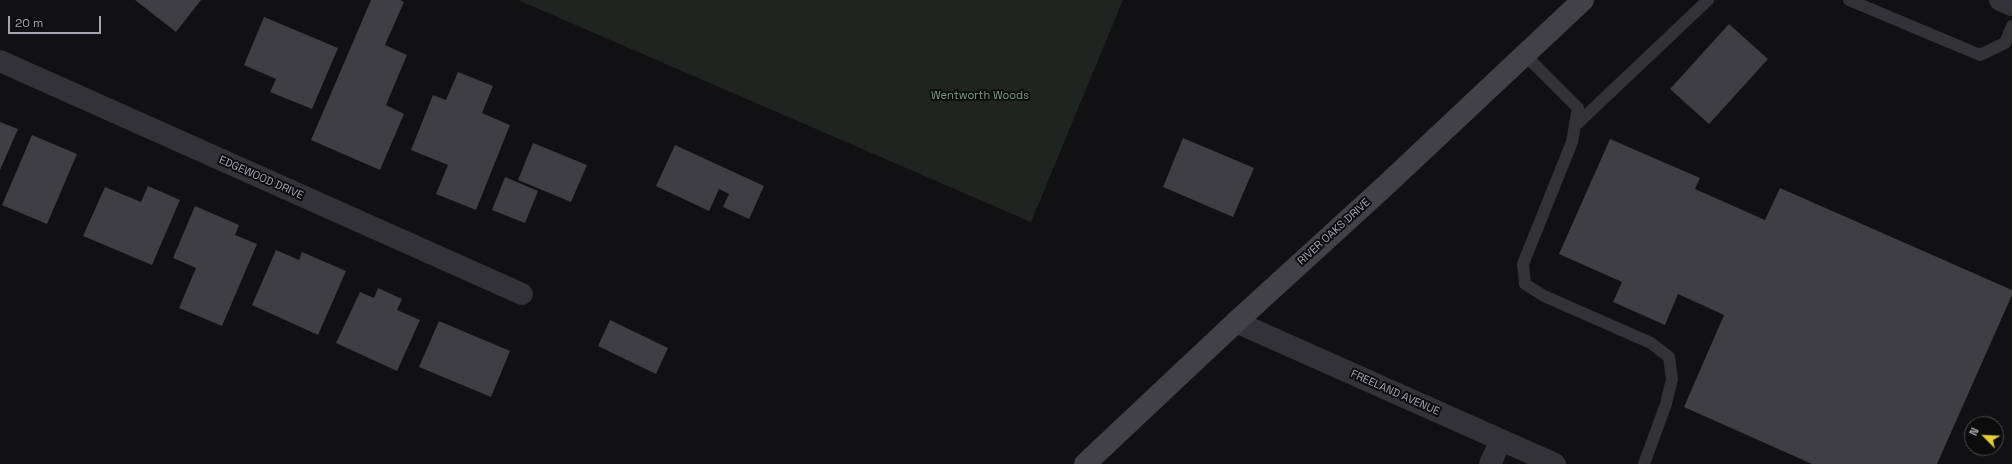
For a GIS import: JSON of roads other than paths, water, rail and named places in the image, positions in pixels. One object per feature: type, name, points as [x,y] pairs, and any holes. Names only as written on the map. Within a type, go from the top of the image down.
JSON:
[{"type":"main road","name":"RIVER OAKS DRIVE","points":[[1085,464],[1583,0]]},
{"type":"street","points":[[2000,0],[2012,5]]},
{"type":"street","name":"EDGEWOOD DRIVE","points":[[0,61],[522,294]]},
{"type":"street","name":"FREELAND AVENUE","points":[[1236,322],[1555,464]]},
{"type":"street","points":[[1490,464],[1500,440]]},
{"type":"lane","points":[[1577,124],[1708,0]]},
{"type":"lane","points":[[1849,0],[1980,55],[2006,42],[2012,26]]},
{"type":"lane","points":[[1525,55],[1578,108],[1577,124],[1572,142],[1523,264],[1525,284],[1544,296],[1651,343],[1669,357],[1672,379],[1666,404],[1644,464]]},
{"type":"park label","name":"Wentworth Woods","points":[[980,96]]}]
